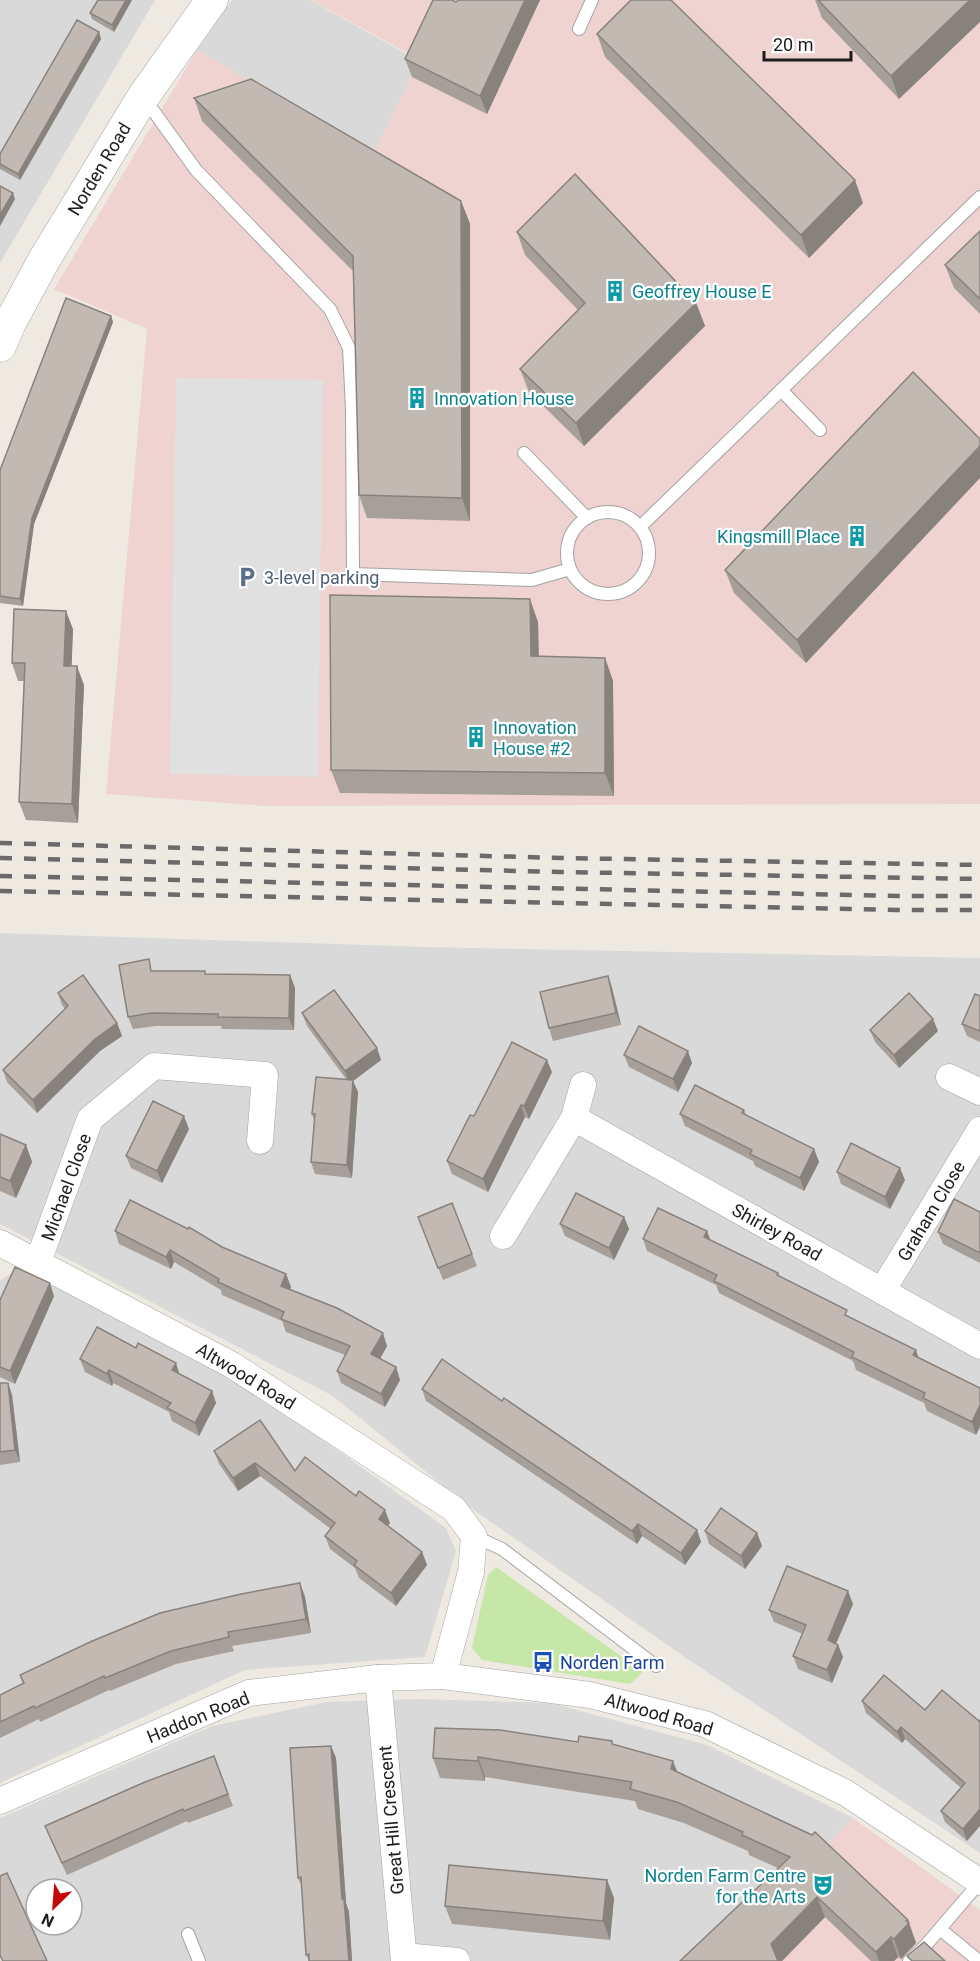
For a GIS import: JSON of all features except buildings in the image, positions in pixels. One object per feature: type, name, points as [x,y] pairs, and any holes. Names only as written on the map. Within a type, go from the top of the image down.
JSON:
[{"type":"street","name":"Norden Road","points":[[3,330],[143,97],[212,0]]},
{"type":"street","name":"Michael Close","points":[[38,1262],[90,1119],[154,1066],[265,1075],[260,1141]]},
{"type":"street","points":[[949,1077],[980,1092]]},
{"type":"street","points":[[503,1236],[574,1118],[582,1085]]},
{"type":"street","name":"Shirley Road","points":[[574,1118],[980,1346]]},
{"type":"street","name":"Graham Close","points":[[882,1291],[980,1130]]},
{"type":"street","name":"Altwood Road","points":[[2,1248],[38,1262],[232,1365],[454,1509],[474,1536]]},
{"type":"street","points":[[443,1676],[471,1572],[474,1536]]},
{"type":"street","name":"Altwood Road","points":[[443,1676],[590,1695],[705,1724],[846,1793],[980,1882]]},
{"type":"street","name":"Haddon Road","points":[[0,1801],[249,1693],[378,1678],[443,1676]]},
{"type":"street","name":"Great Hill Crescent","points":[[378,1678],[404,1959]]},
{"type":"street","points":[[404,1959],[457,1961]]},
{"type":"lane","points":[[579,29],[592,0]]},
{"type":"lane","points":[[143,97],[196,170],[330,309],[349,348],[352,410],[352,574],[532,580],[570,569]]},
{"type":"lane","points":[[640,527],[980,198]]},
{"type":"lane","points":[[781,390],[820,430]]},
{"type":"lane","points":[[524,453],[587,518]]},
{"type":"lane","points":[[606,512],[621,514],[633,520],[647,540],[650,555],[646,569],[639,581],[628,589],[611,594],[596,593],[583,586],[570,569],[567,557],[568,543],[576,526],[587,518],[606,512]]},
{"type":"lane","name":"Altwood Road","points":[[474,1536],[502,1549],[656,1666]]},
{"type":"lane","points":[[909,1961],[980,1882]]},
{"type":"lane","points":[[940,1929],[979,1961]]},
{"type":"lane","points":[[188,1934],[199,1961]]},
{"type":"shaded area","points":[[0,0],[155,0],[0,263]]},
{"type":"shaded area","points":[[232,0],[310,0],[419,61],[373,154],[197,50]]},
{"type":"shaded area","points":[[311,0],[980,0],[980,804],[265,806],[106,794],[147,329],[54,289],[197,50],[373,153],[420,60]]},
{"type":"shaded area","name":"3-level parking","points":[[176,378],[323,380],[318,777],[170,774]]},
{"type":"shaded area","points":[[0,933],[425,947],[980,958],[980,1853],[689,1660],[468,1506],[333,1396],[0,1224]]},
{"type":"shaded area","points":[[10,1274],[33,1274],[259,1394],[446,1528],[456,1551],[425,1657],[245,1670],[0,1783],[0,1281]]},
{"type":"shaded area","points":[[419,1699],[551,1703],[707,1745],[853,1818],[710,1961],[0,1961],[0,1818],[212,1726],[327,1702]]},
{"type":"shaded area","points":[[853,1818],[980,1910],[980,1961],[710,1961]]},
{"type":"green space","points":[[496,1567],[643,1672],[630,1684],[482,1660],[472,1648],[488,1575]]},
{"type":"railway","points":[[0,843],[562,858],[980,865]]},
{"type":"railway","points":[[0,858],[560,872],[980,879]]},
{"type":"railway","points":[[0,876],[980,896]]},
{"type":"railway","points":[[0,891],[980,910]]},
{"type":"place","name":"Geoffrey House E","points":[[615,291]]},
{"type":"place","name":"Innovation House","points":[[417,398]]},
{"type":"place","name":"Kingsmill Place","points":[[857,536]]},
{"type":"place","name":"3-level parking","points":[[247,577]]},
{"type":"place","name":"Innovation House #2","points":[[476,737]]},
{"type":"place","name":"Norden Farm","points":[[543,1662]]},
{"type":"place","name":"Norden Farm Centre for the Arts","points":[[823,1885]]}]
